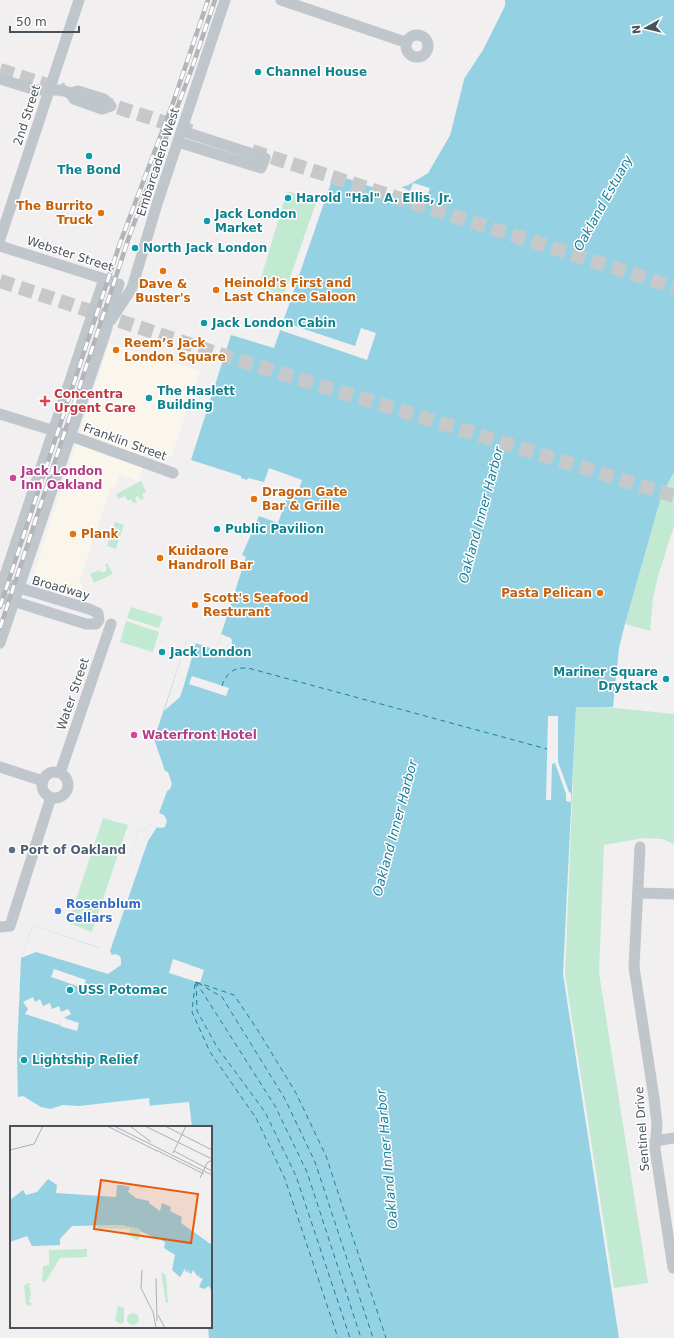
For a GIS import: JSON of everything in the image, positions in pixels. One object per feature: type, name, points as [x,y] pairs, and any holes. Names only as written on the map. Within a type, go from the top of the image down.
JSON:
[{"type":"street","name":"2nd Street","points":[[0,239],[79,0]]},
{"type":"street","name":"Embarcadero West","points":[[107,328],[132,288],[225,0]]},
{"type":"street","points":[[281,0],[405,42]]},
{"type":"street","points":[[0,78],[36,90],[62,90],[70,93]]},
{"type":"street","points":[[178,142],[261,168],[265,158],[182,130]]},
{"type":"street","name":"Webster Street","points":[[0,246],[132,288]]},
{"type":"street","points":[[1,585],[104,279]]},
{"type":"street","name":"Embarcadero West","points":[[0,643],[107,328],[119,284]]},
{"type":"street","name":"Franklin Street","points":[[0,414],[54,430],[173,473]]},
{"type":"street","name":"Broadway","points":[[0,597],[14,600],[86,624],[96,624],[99,620],[98,613],[89,609],[18,588],[1,585]]},
{"type":"street","name":"Water Street","points":[[60,773],[111,624]]},
{"type":"street","points":[[0,767],[43,781]]},
{"type":"street","points":[[50,773],[60,773],[68,782],[66,790],[62,796],[51,796],[43,788],[43,781],[50,773]]},
{"type":"street","points":[[5,926],[51,796]]},
{"type":"street","name":"Sentinel Drive","points":[[640,847],[634,967],[657,1117],[655,1149],[673,1268]]},
{"type":"street","points":[[638,893],[674,894]]},
{"type":"street","points":[[655,1141],[674,1138]]},
{"type":"shaded area","points":[[109,343],[143,355],[144,353],[200,371],[171,458],[149,450],[139,481],[120,474],[115,487],[111,486],[79,583],[83,585],[79,595],[63,589],[64,586],[59,583],[33,575]]},
{"type":"green space","points":[[287,191],[317,200],[284,295],[258,288]]},
{"type":"green space","points":[[674,472],[674,526],[658,576],[653,598],[650,631],[625,624],[662,494]]},
{"type":"green space","points":[[141,481],[146,492],[142,494],[144,499],[140,500],[138,496],[135,498],[137,502],[133,503],[131,499],[128,501],[125,496],[118,499],[116,494]]},
{"type":"green space","points":[[115,522],[124,525],[116,549],[107,546]]},
{"type":"green space","points":[[107,563],[113,574],[94,583],[90,574],[99,570],[101,572],[105,572],[107,568],[105,565]]},
{"type":"green space","points":[[131,607],[163,617],[159,628],[127,618]]},
{"type":"green space","points":[[126,621],[159,632],[153,652],[120,642]]},
{"type":"green space","points":[[576,707],[605,707],[674,714],[674,844],[662,839],[644,838],[604,845],[599,973],[648,1283],[614,1288],[565,974]]},
{"type":"green space","points":[[103,818],[128,825],[92,932],[68,923]]},
{"type":"water","points":[[505,0],[674,0],[674,472],[662,494],[625,624],[619,648],[613,707],[576,707],[563,974],[619,1338],[209,1338],[208,1328],[212,1328],[212,1126],[192,1126],[189,1102],[48,1115],[18,1103],[17,1053],[21,958],[33,925],[100,948],[139,829],[143,831],[150,825],[160,828],[165,827],[167,821],[164,815],[159,813],[167,791],[170,789],[172,784],[168,772],[165,771],[154,739],[187,640],[216,650],[246,557],[242,555],[259,516],[278,523],[289,492],[297,495],[302,480],[269,468],[264,482],[248,478],[247,480],[241,478],[241,476],[191,460],[231,335],[274,348],[334,174],[387,192],[408,185],[428,173],[450,135],[464,79],[483,50],[505,6]]},
{"type":"pier","points":[[462,78],[464,79],[450,135],[428,173],[408,185],[401,187],[410,191],[413,183],[430,188],[424,204],[387,192],[399,188],[397,186],[407,183],[426,171],[448,134]]},
{"type":"pier","points":[[283,322],[355,346],[361,328],[376,333],[367,360],[280,330]]},
{"type":"pier","points":[[221,634],[231,638],[231,649],[229,652],[224,653],[216,650]]},
{"type":"pier","points":[[187,640],[196,643],[184,685],[180,697],[164,711]]},
{"type":"pier","points":[[192,676],[229,688],[226,696],[189,684]]},
{"type":"pier","points":[[548,716],[558,716],[558,762],[569,792],[571,793],[571,802],[566,801],[566,794],[555,763],[552,764],[551,800],[546,800]]},
{"type":"pier","points":[[150,825],[157,827],[148,841],[110,951],[112,955],[115,954],[120,956],[121,965],[108,974],[36,952],[21,958],[33,925],[99,948],[139,829],[143,831]]},
{"type":"pier","points":[[173,959],[204,970],[200,983],[169,973]]},
{"type":"pier","points":[[54,969],[86,980],[83,988],[51,977]]},
{"type":"pier","points":[[33,997],[35,1002],[40,999],[43,1006],[50,1003],[52,1009],[59,1006],[61,1012],[68,1009],[71,1014],[64,1018],[79,1023],[77,1031],[60,1026],[60,1022],[59,1025],[25,1014],[28,1009],[23,1002]]},
{"type":"pier","points":[[23,1096],[41,1107],[50,1109],[63,1105],[79,1106],[149,1098],[150,1108],[47,1117],[37,1116],[18,1105],[18,1097]]},
{"type":"ferry route","points":[[222,686],[228,674],[235,670],[248,668],[547,749]]},
{"type":"ferry route","points":[[196,982],[234,995],[257,1029],[296,1093],[326,1156],[386,1338]]},
{"type":"ferry route","points":[[196,982],[275,1106],[307,1172],[361,1338]]},
{"type":"ferry route","points":[[196,982],[197,1011],[217,1047],[265,1112],[296,1176],[350,1338]]},
{"type":"ferry route","points":[[198,983],[222,997],[285,1099],[315,1162],[373,1338]]},
{"type":"ferry route","points":[[195,984],[192,1012],[210,1052],[256,1118],[285,1179],[338,1338]]},
{"type":"tunnel","points":[[0,70],[63,90]]},
{"type":"tunnel","points":[[98,101],[194,132]]},
{"type":"tunnel","points":[[252,151],[674,287]]},
{"type":"tunnel","points":[[0,281],[213,352],[674,496]]},
{"type":"railway","points":[[0,607],[120,243],[174,100],[208,0]]},
{"type":"railway","points":[[0,628],[129,237],[193,65],[215,0]]},
{"type":"place","name":"Channel House","points":[[258,72]]},
{"type":"place","name":"The Bond","points":[[89,156]]},
{"type":"place","name":"Harold \"Hal\" A. Ellis, Jr.","points":[[288,198]]},
{"type":"place","name":"The Burrito Truck","points":[[101,213]]},
{"type":"place","name":"Jack London Market","points":[[207,221]]},
{"type":"place","name":"North Jack London","points":[[135,248]]},
{"type":"place","name":"Dave & Buster's","points":[[163,271]]},
{"type":"place","name":"Heinold's First and Last Chance Saloon","points":[[216,290]]},
{"type":"place","name":"Jack London Cabin","points":[[204,323]]},
{"type":"place","name":"Reem’s Jack London Square","points":[[116,350]]},
{"type":"place","name":"The Haslett Building","points":[[149,398]]},
{"type":"place","name":"Concentra Urgent Care","points":[[45,401]]},
{"type":"place","name":"Jack London Inn Oakland","points":[[13,478]]},
{"type":"place","name":"Dragon Gate Bar & Grille","points":[[254,499]]},
{"type":"place","name":"Public Pavilion","points":[[217,529]]},
{"type":"place","name":"Plank","points":[[73,534]]},
{"type":"place","name":"Kuidaore Handroll Bar","points":[[160,558]]},
{"type":"place","name":"Pasta Pelican","points":[[600,593]]},
{"type":"place","name":"Scott's Seafood Resturant","points":[[195,605]]},
{"type":"place","name":"Jack London","points":[[162,652]]},
{"type":"place","name":"Mariner Square Drystack","points":[[666,679]]},
{"type":"place","name":"Waterfront Hotel","points":[[134,735]]},
{"type":"place","name":"Port of Oakland","points":[[12,850]]},
{"type":"place","name":"Rosenblum Cellars","points":[[58,911]]},
{"type":"place","name":"USS Potomac","points":[[70,990]]},
{"type":"place","name":"Lightship Relief","points":[[24,1060]]},
{"type":"water label","name":"Oakland Estuary","points":[[603,203]]},
{"type":"water label","name":"Oakland Inner Harbor","points":[[481,515]]},
{"type":"water label","name":"Oakland Inner Harbor","points":[[395,828]]},
{"type":"water label","name":"Oakland Inner Harbor","points":[[387,1159]]}]
